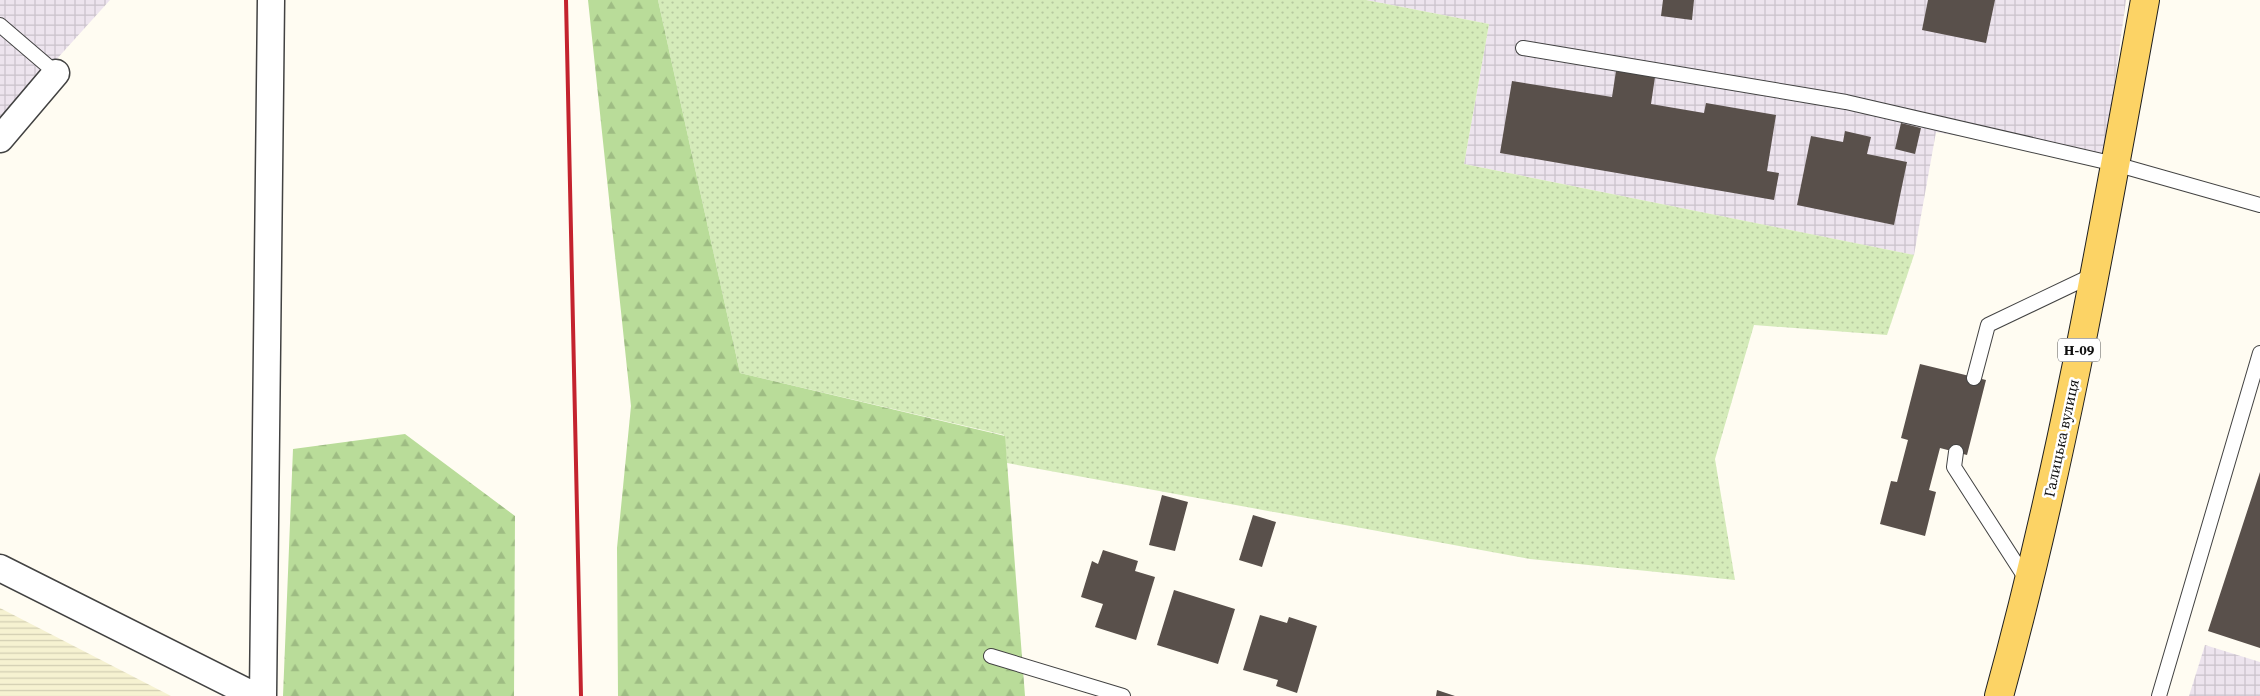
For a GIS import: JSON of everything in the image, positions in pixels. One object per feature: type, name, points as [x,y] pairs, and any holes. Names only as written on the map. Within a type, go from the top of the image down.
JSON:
[{"type":"main road","name":"Галицька вулиця","points":[[1999,696],[2030,584],[2095,274],[2145,0]]},
{"type":"street","points":[[263,696],[271,0]]},
{"type":"street","points":[[0,139],[56,73]]},
{"type":"street","points":[[0,568],[255,696]]},
{"type":"lane","points":[[0,25],[56,73]]},
{"type":"lane","points":[[1523,48],[1846,102],[2115,164],[2260,205]]},
{"type":"lane","points":[[1974,378],[1988,325],[2095,274]]},
{"type":"lane","points":[[2159,696],[2260,353]]},
{"type":"lane","points":[[1956,452],[1954,468],[2030,584]]},
{"type":"lane","points":[[991,656],[1123,696]]},
{"type":"shaded area","points":[[0,0],[110,0],[0,122]]},
{"type":"shaded area","points":[[1366,0],[2126,0],[2104,161],[1936,132],[1914,255],[1464,164],[1489,24]]},
{"type":"shaded area","points":[[0,608],[171,696],[0,696]]},
{"type":"shaded area","points":[[2205,645],[2260,662],[2260,696],[2189,696]]},
{"type":"green space","points":[[588,0],[658,0],[740,373],[1005,436],[1025,696],[618,696],[617,548],[631,406]]},
{"type":"green space","points":[[658,0],[1366,0],[1489,24],[1464,164],[1914,255],[1887,335],[1754,325],[1715,459],[1735,580],[1530,559],[1007,463],[1004,435],[740,373]]},
{"type":"green space","points":[[405,434],[515,516],[514,696],[283,696],[293,449]]},
{"type":"building","points":[[1663,0],[1694,0],[1692,20],[1661,16]]},
{"type":"building","points":[[1928,0],[1995,0],[1986,43],[1922,30]]},
{"type":"building","points":[[1616,71],[1655,77],[1651,104],[1704,113],[1706,103],[1776,115],[1767,171],[1779,173],[1774,200],[1500,153],[1512,81],[1612,97]]},
{"type":"building","points":[[1901,123],[1921,128],[1915,154],[1895,149]]},
{"type":"building","points":[[1845,131],[1871,137],[1867,154],[1907,162],[1894,225],[1797,205],[1811,136],[1843,142]]},
{"type":"building","points":[[1920,364],[1986,380],[1967,455],[1940,448],[1929,490],[1936,492],[1925,536],[1880,524],[1891,481],[1897,482],[1908,440],[1901,438]]},
{"type":"building","points":[[2260,472],[2260,648],[2208,631]]},
{"type":"building","points":[[1162,495],[1188,502],[1175,551],[1149,545]]},
{"type":"building","points":[[1253,515],[1276,522],[1262,567],[1239,560]]},
{"type":"building","points":[[1103,550],[1138,561],[1135,571],[1155,577],[1136,640],[1095,627],[1103,604],[1081,597],[1092,561],[1098,564]]},
{"type":"building","points":[[1174,590],[1235,609],[1218,664],[1157,645]]},
{"type":"building","points":[[1260,615],[1287,623],[1289,617],[1317,626],[1297,693],[1276,686],[1278,680],[1243,670]]},
{"type":"building","points":[[1437,690],[1455,696],[1436,696]]},
{"type":"railway","points":[[566,0],[581,696]]}]
